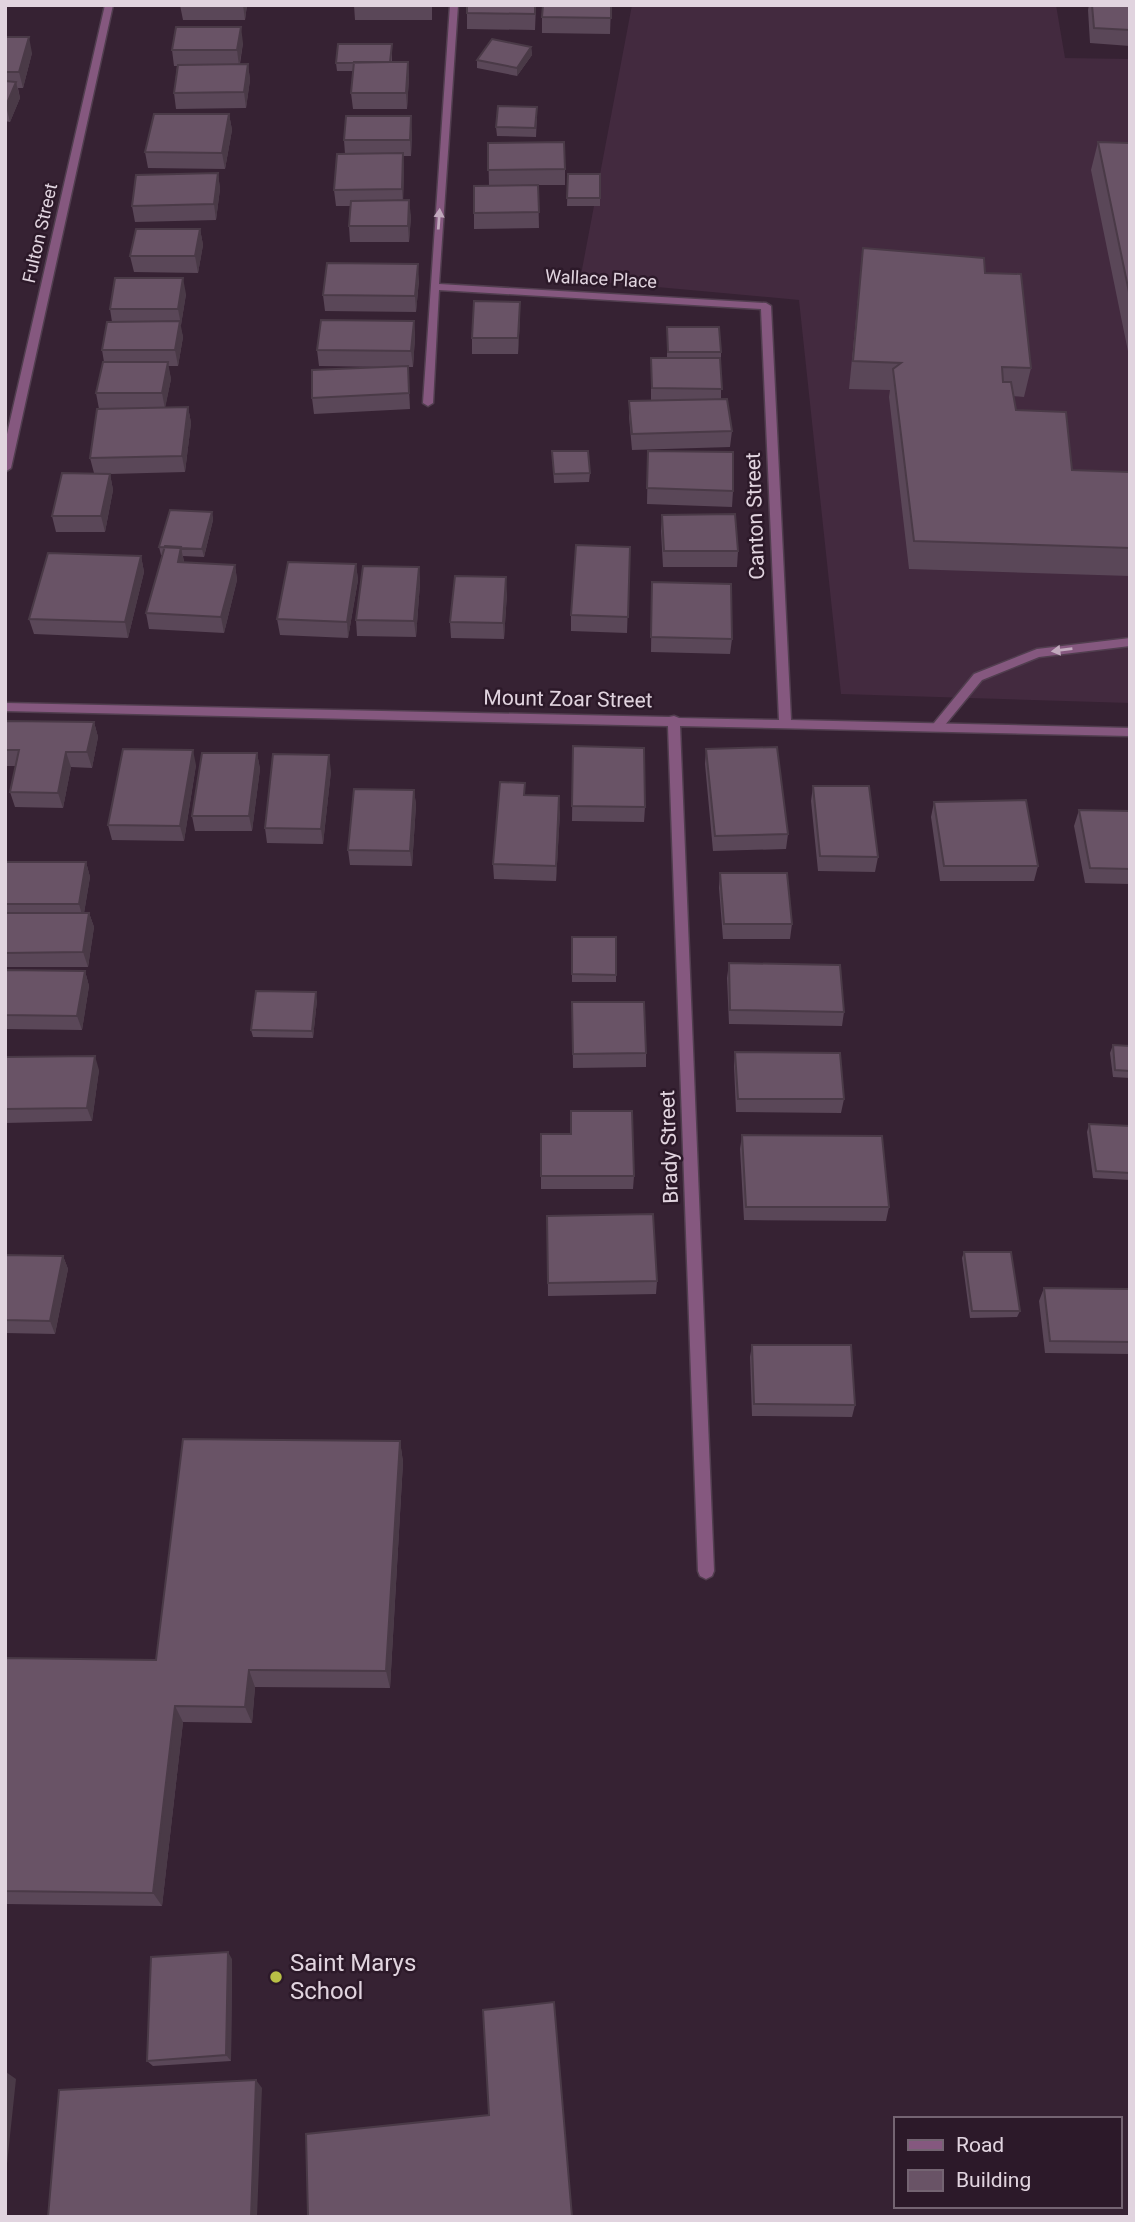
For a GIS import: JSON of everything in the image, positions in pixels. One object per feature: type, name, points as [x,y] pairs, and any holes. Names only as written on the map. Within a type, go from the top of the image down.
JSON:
[{"type":"street","name":"Fulton Street","points":[[5,468],[110,5]]},
{"type":"street","points":[[428,403],[454,5]]},
{"type":"street","name":"Wallace Place","points":[[434,287],[766,306]]},
{"type":"street","name":"Canton Street","points":[[766,306],[785,724]]},
{"type":"street","points":[[936,728],[978,677],[1037,653],[1130,642]]},
{"type":"street","name":"Mount Zoar Street","points":[[5,706],[1130,732]]},
{"type":"street","name":"Brady Street","points":[[674,720],[706,1572]]},
{"type":"shaded area","points":[[632,5],[1056,5],[1065,58],[1130,59],[1130,703],[841,694],[799,300],[580,280]]},
{"type":"building","points":[[467,5],[535,5],[535,14],[467,13]]},
{"type":"building","points":[[543,5],[611,5],[611,18],[542,17]]},
{"type":"building","points":[[1092,5],[1130,5],[1130,30],[1094,28]]},
{"type":"building","points":[[176,27],[241,27],[237,50],[172,50]]},
{"type":"building","points":[[5,37],[29,37],[19,72],[5,72]]},
{"type":"building","points":[[492,39],[531,47],[517,68],[477,60]]},
{"type":"building","points":[[338,44],[392,44],[390,62],[336,63]]},
{"type":"building","points":[[354,62],[408,62],[406,93],[351,93]]},
{"type":"building","points":[[248,64],[244,92],[174,93],[178,65]]},
{"type":"building","points":[[5,81],[16,82],[6,106],[5,106]]},
{"type":"building","points":[[498,106],[537,107],[535,128],[496,127]]},
{"type":"building","points":[[154,114],[229,114],[222,153],[145,152]]},
{"type":"building","points":[[346,116],[411,116],[410,140],[344,140]]},
{"type":"building","points":[[564,142],[565,169],[488,170],[488,143]]},
{"type":"building","points":[[1098,142],[1130,143],[1130,297]]},
{"type":"building","points":[[403,153],[402,189],[334,190],[337,154]]},
{"type":"building","points":[[218,173],[214,204],[132,206],[136,175]]},
{"type":"building","points":[[568,174],[600,174],[600,198],[567,198]]},
{"type":"building","points":[[538,185],[539,212],[474,213],[474,186]]},
{"type":"building","points":[[409,200],[408,226],[349,226],[351,201]]},
{"type":"building","points":[[136,229],[200,229],[195,256],[130,256]]},
{"type":"building","points":[[863,248],[984,258],[985,273],[1021,274],[1031,368],[1002,367],[1003,382],[1011,382],[1016,410],[1066,412],[1072,470],[1130,472],[1130,548],[914,541],[893,369],[901,363],[853,361]]},
{"type":"building","points":[[327,263],[418,264],[415,296],[323,295]]},
{"type":"building","points":[[115,278],[183,278],[178,309],[110,309]]},
{"type":"building","points":[[474,301],[520,302],[518,338],[472,338]]},
{"type":"building","points":[[321,320],[414,321],[411,351],[317,350]]},
{"type":"building","points":[[180,321],[175,350],[102,350],[107,322]]},
{"type":"building","points":[[667,327],[719,327],[721,352],[668,352]]},
{"type":"building","points":[[651,358],[720,358],[722,389],[652,388]]},
{"type":"building","points":[[103,362],[168,362],[162,393],[96,393]]},
{"type":"building","points":[[408,366],[409,393],[312,398],[312,370]]},
{"type":"building","points":[[727,399],[732,431],[632,434],[629,401]]},
{"type":"building","points":[[188,407],[182,456],[90,458],[97,409]]},
{"type":"building","points":[[552,451],[588,451],[590,473],[554,474]]},
{"type":"building","points":[[648,451],[733,452],[733,491],[647,488]]},
{"type":"building","points":[[62,473],[110,474],[101,516],[52,516]]},
{"type":"building","points":[[170,510],[212,512],[202,549],[159,547]]},
{"type":"building","points":[[735,514],[738,551],[664,551],[662,515]]},
{"type":"building","points":[[576,545],[630,547],[628,617],[571,615]]},
{"type":"building","points":[[165,546],[181,547],[178,562],[235,565],[221,617],[146,613]]},
{"type":"building","points":[[48,553],[141,556],[125,622],[29,619]]},
{"type":"building","points":[[288,562],[356,564],[347,622],[277,619]]},
{"type":"building","points":[[363,566],[419,567],[414,621],[356,620]]},
{"type":"building","points":[[455,576],[506,577],[503,623],[450,622]]},
{"type":"building","points":[[652,582],[731,584],[732,639],[651,637]]},
{"type":"building","points":[[5,721],[94,722],[87,752],[66,752],[58,793],[10,792],[19,750],[5,750]]},
{"type":"building","points":[[573,746],[644,748],[645,807],[572,806]]},
{"type":"building","points":[[777,747],[788,834],[715,836],[706,749]]},
{"type":"building","points":[[123,749],[193,750],[180,826],[108,825]]},
{"type":"building","points":[[202,753],[257,753],[249,816],[192,816]]},
{"type":"building","points":[[273,754],[329,755],[321,829],[265,828]]},
{"type":"building","points":[[500,782],[525,783],[524,795],[559,796],[556,866],[493,864]]},
{"type":"building","points":[[813,786],[869,786],[878,857],[820,856]]},
{"type":"building","points":[[354,789],[414,790],[410,851],[348,850]]},
{"type":"building","points":[[1026,800],[1038,866],[944,866],[934,802]]},
{"type":"building","points":[[1079,810],[1130,811],[1130,869],[1090,868]]},
{"type":"building","points":[[5,862],[86,862],[79,904],[5,904]]},
{"type":"building","points":[[720,873],[787,873],[792,924],[724,924]]},
{"type":"building","points":[[5,913],[89,913],[83,952],[5,953]]},
{"type":"building","points":[[572,937],[616,937],[616,975],[572,974]]},
{"type":"building","points":[[729,963],[840,965],[844,1012],[730,1010]]},
{"type":"building","points":[[5,970],[85,971],[77,1016],[5,1015]]},
{"type":"building","points":[[256,991],[316,992],[312,1031],[251,1030]]},
{"type":"building","points":[[572,1002],[644,1002],[646,1053],[573,1054]]},
{"type":"building","points":[[1113,1045],[1130,1046],[1130,1071],[1115,1070]]},
{"type":"building","points":[[735,1052],[840,1053],[844,1099],[738,1099]]},
{"type":"building","points":[[95,1056],[87,1108],[5,1109],[5,1057]]},
{"type":"building","points":[[571,1111],[632,1111],[634,1176],[541,1176],[541,1134],[571,1134]]},
{"type":"building","points":[[1089,1124],[1130,1126],[1130,1173],[1096,1171]]},
{"type":"building","points":[[742,1135],[882,1136],[889,1207],[746,1207]]},
{"type":"building","points":[[653,1214],[657,1281],[548,1283],[547,1216]]},
{"type":"building","points":[[964,1252],[1011,1252],[1020,1311],[972,1311]]},
{"type":"building","points":[[5,1255],[63,1256],[50,1321],[5,1320]]},
{"type":"building","points":[[1044,1288],[1130,1289],[1130,1342],[1050,1341]]},
{"type":"building","points":[[752,1345],[851,1345],[855,1405],[754,1404]]},
{"type":"building","points":[[183,1439],[400,1441],[386,1671],[249,1670],[245,1707],[175,1706],[153,1893],[5,1891],[5,1658],[156,1660]]},
{"type":"building","points":[[228,1952],[226,2055],[147,2061],[151,1957]]},
{"type":"building","points":[[554,2002],[572,2217],[308,2217],[306,2134],[489,2115],[483,2010]]},
{"type":"building","points":[[256,2080],[251,2217],[48,2217],[59,2090]]},
{"type":"place","name":"Saint Marys School","points":[[276,1977]]}]
